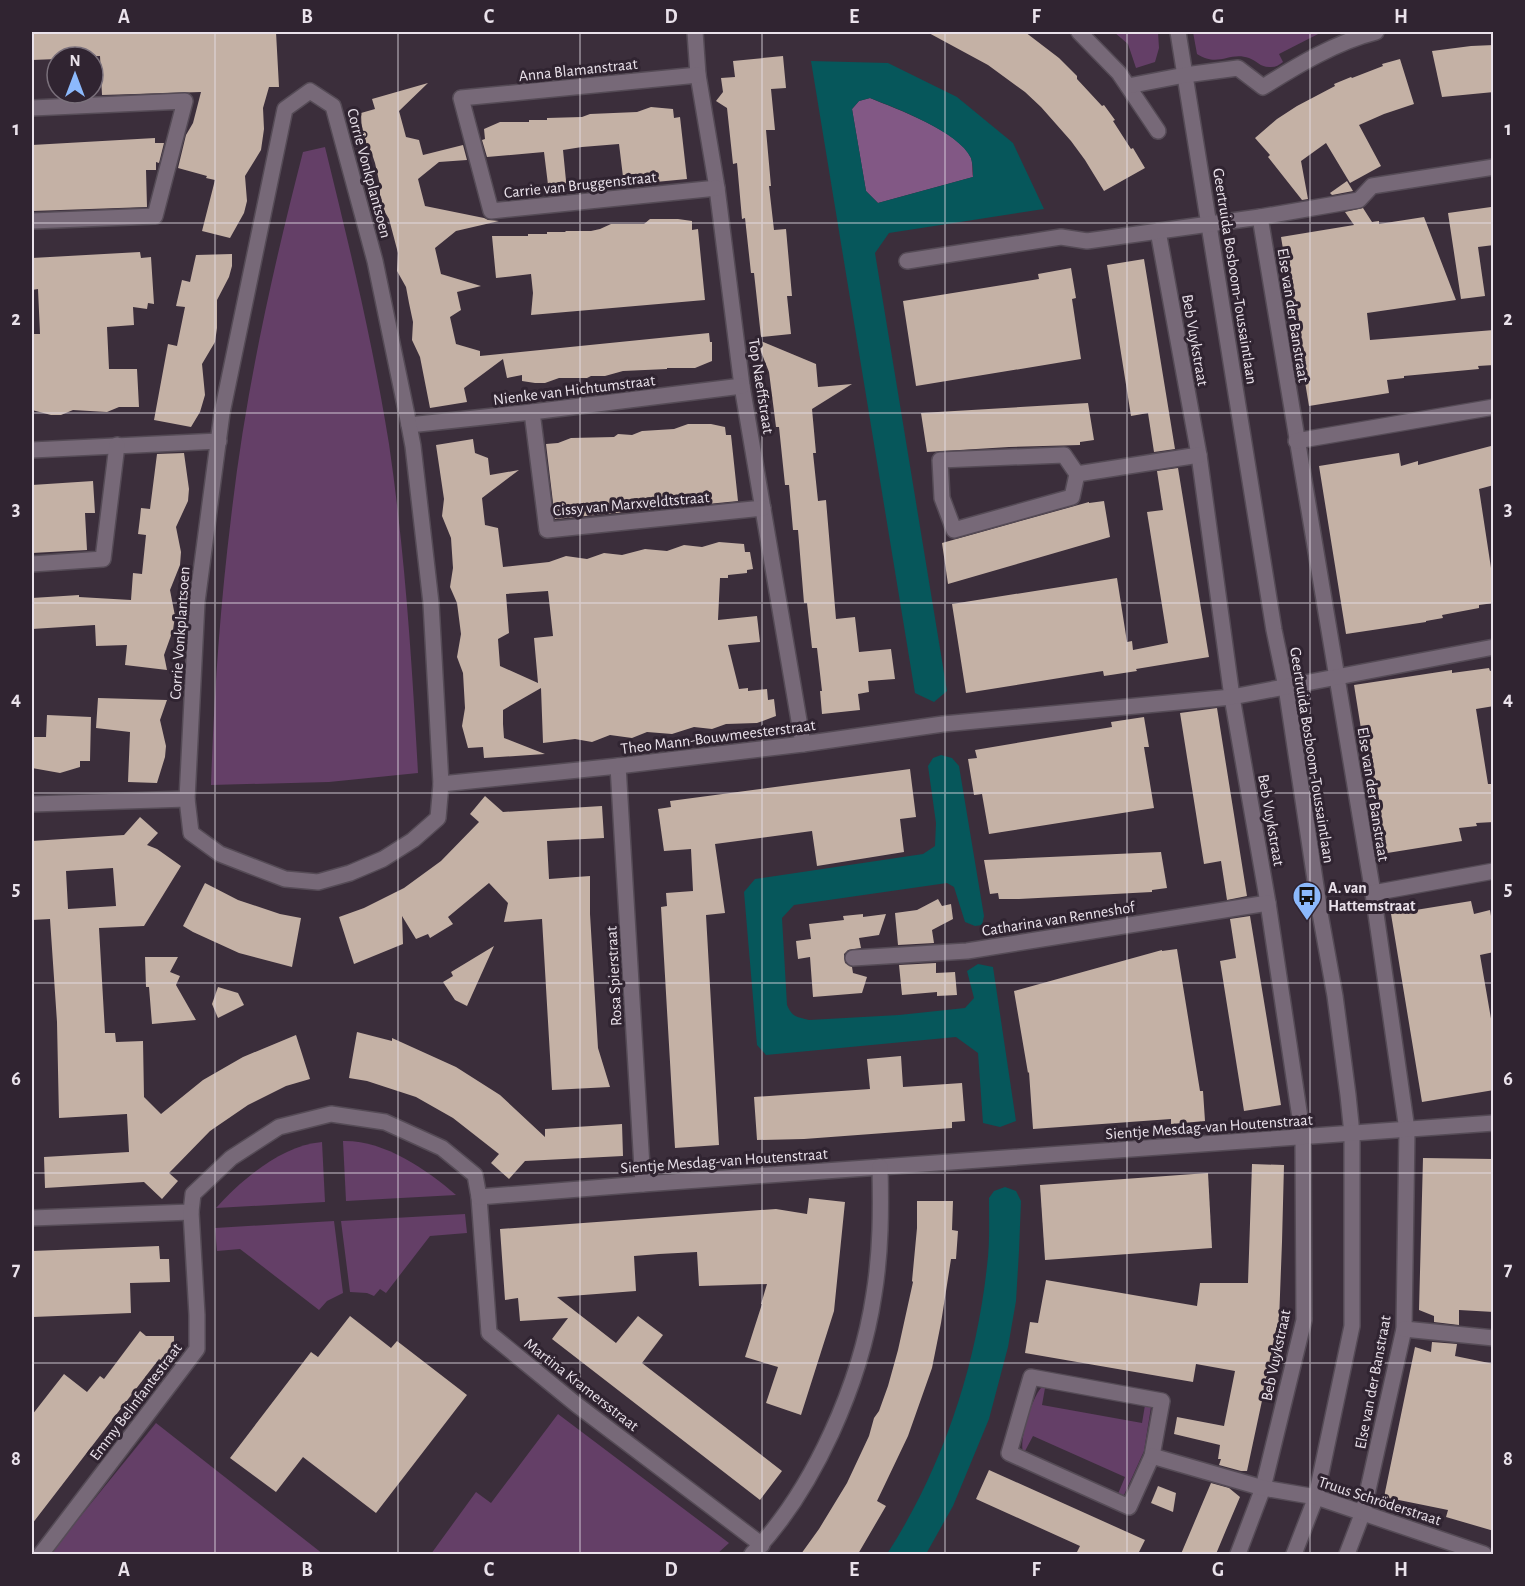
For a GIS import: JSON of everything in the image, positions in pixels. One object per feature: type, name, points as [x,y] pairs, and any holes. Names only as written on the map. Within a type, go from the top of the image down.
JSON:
[{"type":"street","name":"Top Naeffstraat","points":[[695,32],[698,75],[717,188],[742,386],[803,744]]},
{"type":"street","points":[[1079,32],[1119,73],[1158,131]]},
{"type":"street","name":"Geertruida Bosboom-Toussaintlaan","points":[[1178,32],[1335,996],[1352,1134],[1352,1326],[1316,1497],[1294,1554]]},
{"type":"street","points":[[1128,86],[1238,68],[1263,87],[1295,66],[1359,36],[1376,32]]},
{"type":"street","name":"Anna Blamanstraat","points":[[461,98],[698,75]]},
{"type":"street","name":"Corrie Vonkplantsoen","points":[[187,799],[197,602],[222,413],[285,109],[310,91],[333,106],[375,261],[413,446],[431,603],[441,784]]},
{"type":"street","name":"Carrie van Bruggenstraat","points":[[461,98],[491,211],[717,188]]},
{"type":"street","points":[[32,108],[185,100],[155,216],[32,221]]},
{"type":"street","points":[[907,261],[1061,237],[1087,241],[1260,217],[1359,200],[1372,186],[1494,167]]},
{"type":"street","name":"Else van der Banstraat","points":[[1260,217],[1372,893],[1407,1130],[1404,1329],[1363,1512],[1347,1554]]},
{"type":"street","name":"Beb Vuykstraat","points":[[1158,231],[1199,455],[1232,697],[1268,903],[1303,1138],[1304,1320],[1263,1488],[1238,1554]]},
{"type":"street","name":"Nienke van Hichtumstraat","points":[[409,425],[742,386]]},
{"type":"street","points":[[1296,441],[1494,407]]},
{"type":"street","name":"Cissy van Marxveldtstraat","points":[[532,412],[547,530],[764,508]]},
{"type":"street","points":[[32,450],[219,441]]},
{"type":"street","points":[[32,564],[103,560],[117,445]]},
{"type":"street","points":[[1064,455],[1077,474],[1072,497],[954,530],[942,498],[940,460],[1064,455]]},
{"type":"street","points":[[1077,474],[1199,455]]},
{"type":"street","name":"Theo Mann-Bouwmeesterstraat","points":[[441,784],[803,744],[943,724],[1232,697],[1494,647]]},
{"type":"street","name":"Rosa Spierstraat","points":[[618,766],[643,1184]]},
{"type":"street","points":[[32,804],[187,799],[190,833],[220,854],[285,879],[318,882],[350,873],[384,859],[413,840],[438,818],[441,784]]},
{"type":"street","points":[[1372,893],[1494,871]]},
{"type":"street","name":"Catharina van Renneshof","points":[[853,958],[967,951],[1268,903]]},
{"type":"street","points":[[32,1218],[192,1212],[193,1194],[231,1158],[279,1127],[332,1114],[385,1122],[442,1148],[475,1175],[479,1197]]},
{"type":"street","name":"Sientje Mesdag-van Houtenstraat","points":[[479,1197],[1494,1124]]},
{"type":"street","points":[[757,1550],[792,1503],[821,1454],[858,1363],[874,1296],[879,1262],[880,1167]]},
{"type":"street","name":"Martina Kramersstraat","points":[[479,1197],[489,1333],[757,1550]]},
{"type":"street","name":"Emmy Belinfantestraat","points":[[41,1554],[197,1349],[192,1212]]},
{"type":"street","points":[[1404,1329],[1494,1338]]},
{"type":"street","points":[[1031,1377],[1162,1401],[1152,1456],[1128,1508],[1009,1453],[1031,1377]]},
{"type":"street","name":"Truus Schröderstraat","points":[[1152,1456],[1263,1488],[1316,1497],[1484,1554]]},
{"type":"shaded area","points":[[1114,32],[1158,32],[1159,48],[1155,62],[1136,68],[1128,44]]},
{"type":"shaded area","points":[[1193,32],[1322,32],[1279,54],[1283,62],[1268,67],[1242,56],[1218,60],[1205,58],[1197,54]]},
{"type":"shaded area","points":[[870,98],[926,122],[954,139],[971,158],[973,177],[878,203],[866,191],[852,109],[859,101]]},
{"type":"shaded area","points":[[325,147],[368,331],[389,444],[404,567],[418,773],[329,782],[211,785],[224,585],[237,472],[252,379],[270,288],[303,152]]},
{"type":"shaded area","points":[[343,1141],[374,1145],[404,1158],[431,1175],[456,1195],[346,1201]]},
{"type":"shaded area","points":[[322,1142],[325,1202],[216,1208],[237,1186],[277,1157],[307,1145]]},
{"type":"shaded area","points":[[465,1214],[467,1233],[430,1236],[386,1293],[380,1289],[374,1296],[367,1293],[350,1292],[341,1221]]},
{"type":"shaded area","points":[[334,1221],[343,1293],[327,1301],[319,1310],[240,1249],[217,1251],[215,1228]]},
{"type":"shaded area","points":[[1041,1388],[1045,1388],[1042,1405],[1142,1423],[1145,1405],[1151,1407],[1144,1451],[1124,1495],[1118,1494],[1125,1477],[1033,1436],[1023,1451],[1023,1437],[1028,1418]]},
{"type":"shaded area","points":[[558,1414],[729,1543],[717,1554],[431,1554],[476,1492],[491,1503]]},
{"type":"shaded area","points":[[156,1423],[323,1554],[50,1554]]},
{"type":"water","points":[[811,61],[888,63],[957,97],[1013,143],[1044,209],[889,233],[875,253],[947,691],[934,702],[915,693]],"holes":[[[870,98],[926,122],[954,139],[971,158],[973,177],[878,203],[866,191],[852,109],[859,101]]]},
{"type":"water","points":[[941,755],[952,758],[959,766],[984,916],[982,925],[975,926],[965,922],[954,887],[947,883],[794,905],[782,918],[787,1005],[795,1016],[809,1020],[899,1015],[965,1008],[974,998],[967,971],[978,964],[993,967],[1016,1121],[1000,1127],[983,1123],[978,1053],[956,1037],[766,1055],[757,1045],[744,892],[755,879],[923,854],[935,846],[936,823],[928,766],[933,758]]},
{"type":"water","points":[[1005,1187],[1016,1191],[1021,1201],[1016,1301],[1008,1347],[989,1419],[953,1506],[926,1554],[887,1554],[924,1487],[954,1416],[965,1380],[982,1304],[989,1249],[989,1198],[994,1191]]},
{"type":"building","points":[[32,32],[276,32],[279,87],[269,87],[263,108],[264,129],[261,150],[245,176],[247,201],[244,213],[230,238],[202,231],[215,180],[178,168],[186,135],[193,123],[201,92],[105,95],[105,45],[45,45],[45,59],[32,60]]},
{"type":"building","points":[[927,32],[1025,32],[1059,58],[1102,106],[1104,105],[1145,168],[1104,191],[1071,141],[1025,92],[988,65]]},
{"type":"building","points":[[1494,45],[1494,92],[1442,97],[1432,51]]},
{"type":"building","points":[[783,56],[786,88],[771,89],[775,130],[766,130],[774,230],[786,229],[792,296],[787,296],[791,334],[761,337],[754,273],[751,273],[745,218],[742,219],[737,163],[733,164],[727,108],[716,101],[723,92],[721,78],[735,77],[733,61]]},
{"type":"building","points":[[1400,59],[1414,104],[1359,125],[1381,166],[1350,183],[1326,143],[1301,161],[1308,199],[1302,200],[1255,138],[1277,119],[1335,86],[1334,84]]},
{"type":"building","points":[[428,83],[399,111],[406,137],[419,140],[423,155],[463,145],[467,160],[439,162],[418,179],[425,206],[499,221],[456,231],[435,248],[441,274],[481,286],[457,292],[461,310],[450,317],[456,344],[480,351],[480,356],[709,333],[710,342],[712,342],[712,361],[695,368],[623,371],[605,376],[559,378],[545,383],[535,383],[522,381],[522,375],[507,378],[503,359],[464,388],[467,402],[430,408],[420,357],[412,340],[413,322],[406,287],[397,271],[398,253],[389,219],[380,204],[380,185],[375,163],[362,136],[361,113],[375,109],[372,99]]},
{"type":"building","points":[[651,107],[673,109],[674,118],[680,117],[687,179],[624,185],[619,144],[582,147],[563,150],[567,191],[549,193],[544,152],[487,157],[482,140],[485,139],[484,129],[500,122],[529,122],[529,120],[582,117],[590,114],[637,112]]},
{"type":"building","points":[[155,138],[155,143],[164,143],[159,163],[156,162],[156,170],[146,170],[147,207],[32,211],[32,145]]},
{"type":"building","points":[[1347,181],[1353,191],[1332,195],[1330,193]]},
{"type":"building","points":[[1491,207],[1494,218],[1494,245],[1478,247],[1485,296],[1461,299],[1448,213]]},
{"type":"building","points":[[1363,208],[1372,222],[1379,221],[1379,224],[1424,217],[1456,300],[1367,313],[1370,340],[1494,330],[1494,365],[1478,366],[1479,369],[1404,376],[1404,378],[1387,380],[1389,393],[1309,406],[1281,237],[1354,225],[1345,212]]},
{"type":"building","points":[[650,219],[692,221],[692,230],[698,229],[705,300],[531,315],[533,293],[531,274],[496,278],[492,236],[528,236],[528,234],[547,234],[547,232],[591,231],[611,224],[644,224]]},
{"type":"building","points":[[140,252],[141,258],[151,257],[154,304],[148,303],[147,309],[133,307],[134,325],[107,327],[109,369],[137,369],[139,407],[119,407],[107,412],[73,410],[61,415],[32,410],[32,334],[40,334],[38,289],[32,290],[32,258]]},
{"type":"building","points":[[232,254],[229,277],[217,300],[215,342],[202,364],[205,395],[200,412],[191,427],[154,420],[168,344],[177,346],[185,307],[176,306],[182,280],[190,282],[196,255]]},
{"type":"building","points":[[1144,259],[1175,449],[1154,452],[1148,413],[1131,416],[1107,265]]},
{"type":"building","points":[[1071,268],[1076,298],[1072,299],[1081,359],[916,386],[903,301],[1039,279],[1038,274]]},
{"type":"building","points":[[756,339],[816,364],[818,387],[852,384],[812,409],[816,453],[813,453],[818,501],[826,500],[836,619],[855,617],[859,652],[891,649],[895,679],[868,681],[869,692],[858,694],[860,710],[822,714],[817,648],[812,648],[807,603],[804,603],[798,530],[793,530],[789,485],[785,485],[779,427],[776,427],[769,372]]},
{"type":"building","points":[[1088,403],[1094,440],[1080,442],[1080,445],[927,452],[921,413]]},
{"type":"building","points":[[688,424],[711,424],[725,427],[726,435],[731,435],[738,501],[555,519],[546,444],[558,443],[571,438],[632,435],[642,431],[674,429]]},
{"type":"building","points":[[473,439],[475,453],[488,458],[490,475],[519,470],[482,498],[485,525],[498,528],[503,567],[549,562],[566,556],[587,559],[604,553],[622,555],[645,549],[667,551],[684,545],[702,547],[719,542],[744,544],[745,552],[750,552],[753,569],[747,570],[747,573],[720,578],[718,620],[757,616],[760,642],[728,645],[739,689],[748,688],[748,691],[767,689],[768,700],[774,699],[776,716],[757,723],[726,724],[712,729],[694,727],[672,734],[647,732],[632,738],[610,735],[592,742],[575,739],[543,743],[541,688],[503,710],[503,724],[504,738],[545,754],[484,758],[483,747],[468,748],[462,726],[465,708],[463,673],[457,657],[461,634],[457,603],[450,587],[453,568],[451,538],[442,516],[444,499],[436,445]],"holes":[[[548,591],[553,636],[534,638],[538,683],[500,666],[498,639],[509,633],[506,594]]]},
{"type":"building","points":[[1491,446],[1492,450],[1494,449],[1494,485],[1479,489],[1491,568],[1494,567],[1494,603],[1442,615],[1443,618],[1426,622],[1346,634],[1319,466],[1399,453],[1401,466],[1418,461],[1418,465]]},
{"type":"building","points":[[184,453],[189,489],[188,501],[176,527],[181,552],[180,565],[170,590],[175,616],[173,630],[164,655],[167,670],[125,665],[127,645],[96,646],[95,625],[32,629],[32,598],[79,595],[79,597],[131,600],[133,573],[142,574],[146,535],[138,534],[141,508],[150,509],[157,454]]},
{"type":"building","points":[[1178,468],[1209,657],[1104,676],[1103,671],[966,693],[952,604],[1117,578],[1127,642],[1132,641],[1133,650],[1168,643],[1147,512],[1163,510],[1157,471]]},
{"type":"building","points":[[93,481],[95,513],[85,513],[87,550],[32,553],[32,485]]},
{"type":"building","points":[[1104,501],[1110,537],[948,584],[942,543],[1089,502]]},
{"type":"building","points":[[1489,668],[1490,671],[1494,670],[1494,706],[1476,709],[1488,784],[1494,784],[1494,822],[1476,823],[1477,826],[1459,828],[1462,841],[1381,854],[1354,685],[1452,670],[1452,673]]},
{"type":"building","points":[[98,698],[167,700],[160,720],[166,746],[165,757],[157,783],[128,782],[130,732],[96,728]]},
{"type":"building","points":[[1217,708],[1247,896],[1227,900],[1221,861],[1204,864],[1180,713]]},
{"type":"building","points":[[47,715],[91,717],[90,761],[80,761],[80,767],[60,773],[32,768],[32,737],[46,737]]},
{"type":"building","points":[[1144,717],[1149,747],[1144,747],[1154,808],[989,834],[982,794],[974,795],[968,759],[977,758],[975,750],[1112,727],[1111,722]]},
{"type":"building","points":[[910,769],[916,817],[900,819],[904,852],[817,866],[812,831],[715,844],[725,913],[706,915],[719,1145],[675,1148],[661,907],[667,906],[666,893],[693,891],[691,849],[664,851],[658,809],[671,807],[670,801]]},
{"type":"building","points":[[485,796],[503,812],[602,806],[604,838],[547,841],[549,879],[590,876],[598,1048],[610,1087],[552,1090],[542,919],[504,922],[508,903],[489,883],[448,917],[453,924],[430,938],[428,934],[416,939],[402,916],[403,944],[354,964],[339,917],[364,908],[404,888],[441,861],[479,822],[470,814]]},
{"type":"building","points":[[140,817],[158,833],[147,845],[157,849],[181,866],[144,926],[99,928],[105,1033],[115,1033],[116,1042],[143,1041],[144,1097],[161,1114],[203,1080],[243,1057],[296,1035],[310,1079],[286,1086],[248,1105],[210,1131],[169,1173],[178,1181],[162,1199],[144,1182],[45,1188],[44,1157],[129,1152],[127,1114],[59,1118],[57,1022],[50,919],[32,920],[32,841],[124,835]],"holes":[[[113,868],[116,906],[68,909],[66,871]]]},
{"type":"building","points":[[1161,852],[1167,888],[1152,890],[1152,892],[1019,899],[999,899],[998,893],[990,894],[984,860]]},
{"type":"building","points":[[205,883],[238,900],[280,914],[301,918],[292,967],[239,953],[183,926]]},
{"type":"building","points":[[938,899],[942,906],[951,904],[953,919],[932,930],[934,943],[898,945],[895,913],[917,910]]},
{"type":"building","points":[[1471,901],[1474,914],[1490,910],[1491,916],[1494,916],[1494,952],[1480,955],[1494,1036],[1494,1090],[1422,1102],[1391,914]]},
{"type":"building","points":[[863,914],[863,917],[886,914],[879,935],[859,938],[861,948],[848,950],[844,954],[845,963],[852,967],[853,973],[867,977],[862,993],[813,997],[810,957],[798,959],[796,941],[811,939],[809,924],[844,920],[843,916]]},
{"type":"building","points":[[1250,916],[1281,1105],[1244,1111],[1220,961],[1236,958],[1230,919]]},
{"type":"building","points":[[494,946],[467,1006],[455,1000],[443,982],[453,976],[451,972]]},
{"type":"building","points":[[1177,949],[1200,1091],[1203,1091],[1205,1121],[1171,1124],[1171,1119],[1033,1129],[1029,1072],[1014,991],[1162,950]]},
{"type":"building","points":[[145,957],[178,957],[170,972],[180,976],[176,985],[196,1020],[152,1024],[149,987],[146,987]]},
{"type":"building","points":[[936,963],[936,973],[955,972],[957,995],[937,996],[937,992],[902,995],[899,965]]},
{"type":"building","points":[[218,987],[238,993],[244,1005],[218,1018],[212,1004]]},
{"type":"building","points":[[357,1032],[392,1041],[392,1038],[456,1067],[500,1095],[545,1137],[545,1129],[622,1124],[623,1156],[525,1161],[509,1179],[491,1163],[499,1154],[453,1118],[416,1097],[367,1081],[349,1078]]},
{"type":"building","points":[[901,1056],[903,1087],[962,1083],[965,1121],[952,1122],[952,1128],[804,1139],[757,1140],[754,1097],[870,1089],[867,1059]]},
{"type":"building","points":[[1423,1158],[1494,1159],[1494,1312],[1459,1310],[1459,1325],[1434,1322],[1434,1316],[1419,1310]]},
{"type":"building","points":[[1252,1164],[1284,1165],[1282,1242],[1279,1321],[1247,1471],[1241,1471],[1219,1465],[1220,1445],[1174,1434],[1177,1417],[1224,1426],[1235,1371],[1196,1364],[1193,1382],[1025,1353],[1030,1322],[1038,1323],[1046,1280],[1197,1306],[1200,1283],[1248,1283]]},
{"type":"building","points":[[1208,1173],[1212,1248],[1045,1260],[1040,1185]]},
{"type":"building","points":[[809,1198],[845,1202],[834,1311],[801,1415],[766,1403],[778,1367],[745,1357],[767,1284],[699,1286],[697,1252],[659,1254],[634,1256],[636,1291],[557,1297],[616,1343],[638,1316],[663,1335],[642,1363],[782,1471],[760,1500],[552,1339],[568,1318],[520,1321],[518,1298],[505,1300],[500,1229],[776,1209],[807,1214]]},
{"type":"building","points":[[917,1201],[953,1201],[952,1230],[958,1231],[956,1259],[951,1259],[932,1368],[908,1436],[877,1501],[886,1506],[858,1554],[801,1554],[847,1483],[869,1436],[888,1386],[913,1282]]},
{"type":"building","points":[[159,1246],[160,1259],[169,1259],[170,1282],[130,1283],[131,1313],[33,1317],[32,1251]]},
{"type":"building","points":[[350,1316],[391,1348],[397,1341],[467,1395],[376,1513],[303,1457],[276,1492],[230,1458],[311,1352],[318,1357]]},
{"type":"building","points":[[140,1331],[146,1336],[174,1336],[174,1348],[163,1362],[159,1359],[32,1524],[32,1415],[64,1374],[87,1392],[100,1376],[104,1379]]},
{"type":"building","points":[[1432,1342],[1457,1344],[1455,1356],[1494,1364],[1494,1531],[1446,1517],[1448,1510],[1384,1497],[1415,1347],[1431,1352]]},
{"type":"building","points":[[989,1470],[1145,1540],[1138,1554],[1076,1554],[1080,1546],[976,1499]]},
{"type":"building","points":[[1211,1483],[1229,1488],[1240,1497],[1216,1554],[1181,1554]]},
{"type":"building","points":[[1158,1486],[1176,1493],[1173,1512],[1151,1503]]},
{"type":"place","name":"A. van Hattemstraat","points":[[1307,922]]}]
